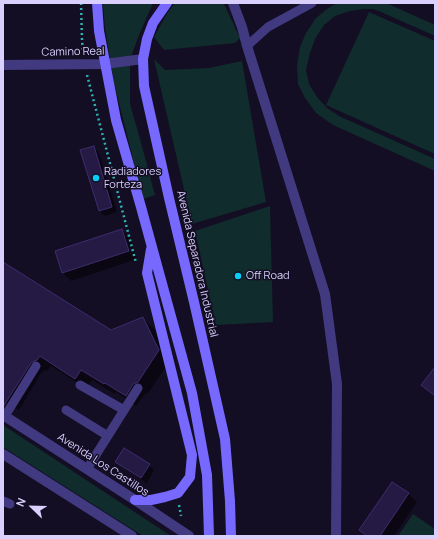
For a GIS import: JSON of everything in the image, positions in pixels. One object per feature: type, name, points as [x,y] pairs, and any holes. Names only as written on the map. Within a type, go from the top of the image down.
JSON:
[{"type":"main road","points":[[97,3],[100,31],[116,120],[192,393],[206,475],[210,536]]},
{"type":"main road","name":"Avenida Separadora Industrial","points":[[168,3],[153,23],[147,39],[143,59],[144,86],[225,439],[231,536]]},
{"type":"main road","points":[[135,500],[151,500],[178,493],[190,477],[192,455],[147,273],[152,247]]},
{"type":"street","points":[[233,3],[242,27],[325,294],[337,384],[336,536]]},
{"type":"street","name":"Camino Real","points":[[3,65],[106,64],[143,59]]},
{"type":"street","name":"Avenida Los Castillos","points":[[4,416],[189,536]]},
{"type":"street","points":[[3,454],[132,536]]},
{"type":"lane","points":[[247,46],[268,27],[312,3]]},
{"type":"lane","points":[[4,416],[36,366]]},
{"type":"lane","points":[[80,385],[124,410]]},
{"type":"lane","points":[[87,469],[138,388]]},
{"type":"lane","points":[[66,410],[108,436]]},
{"type":"green space","points":[[103,3],[153,3],[130,60],[130,104],[155,195],[143,199],[114,83],[105,28]]},
{"type":"green space","points":[[175,3],[223,3],[240,38],[235,43],[164,50],[154,37],[168,12]]},
{"type":"green space","points":[[337,3],[386,3],[435,25],[435,36],[373,9],[350,11],[335,16],[324,25],[315,39],[306,70],[309,84],[317,97],[327,108],[339,116],[435,159],[435,171],[333,125],[316,113],[305,98],[298,84],[297,65],[300,47],[306,33],[316,18]]},
{"type":"green space","points":[[369,12],[435,41],[435,154],[326,105]]},
{"type":"green space","points":[[154,59],[165,70],[209,68],[242,61],[266,202],[192,224]]},
{"type":"green space","name":"Off Road","points":[[270,206],[273,322],[216,325],[195,231]]},
{"type":"green space","points":[[3,425],[171,536],[143,536],[3,447]]},
{"type":"green space","points":[[413,514],[435,529],[435,536],[398,536]]},
{"type":"building","name":"Radiadores Forteza","points":[[94,146],[112,207],[99,211],[80,150]]},
{"type":"building","points":[[122,229],[129,251],[62,273],[55,251]]},
{"type":"building","points":[[3,262],[111,330],[143,317],[159,350],[138,382],[133,384],[126,396],[81,370],[75,379],[40,356],[37,360],[31,363],[3,407]]},
{"type":"building","points":[[435,367],[435,396],[421,385]]},
{"type":"building","points":[[124,448],[150,464],[141,478],[115,462]]},
{"type":"building","points":[[392,482],[409,493],[380,536],[367,536],[359,530]]},
{"type":"place","name":"Radiadores Forteza","points":[[96,178]]},
{"type":"place","name":"Off Road","points":[[238,276]]}]
